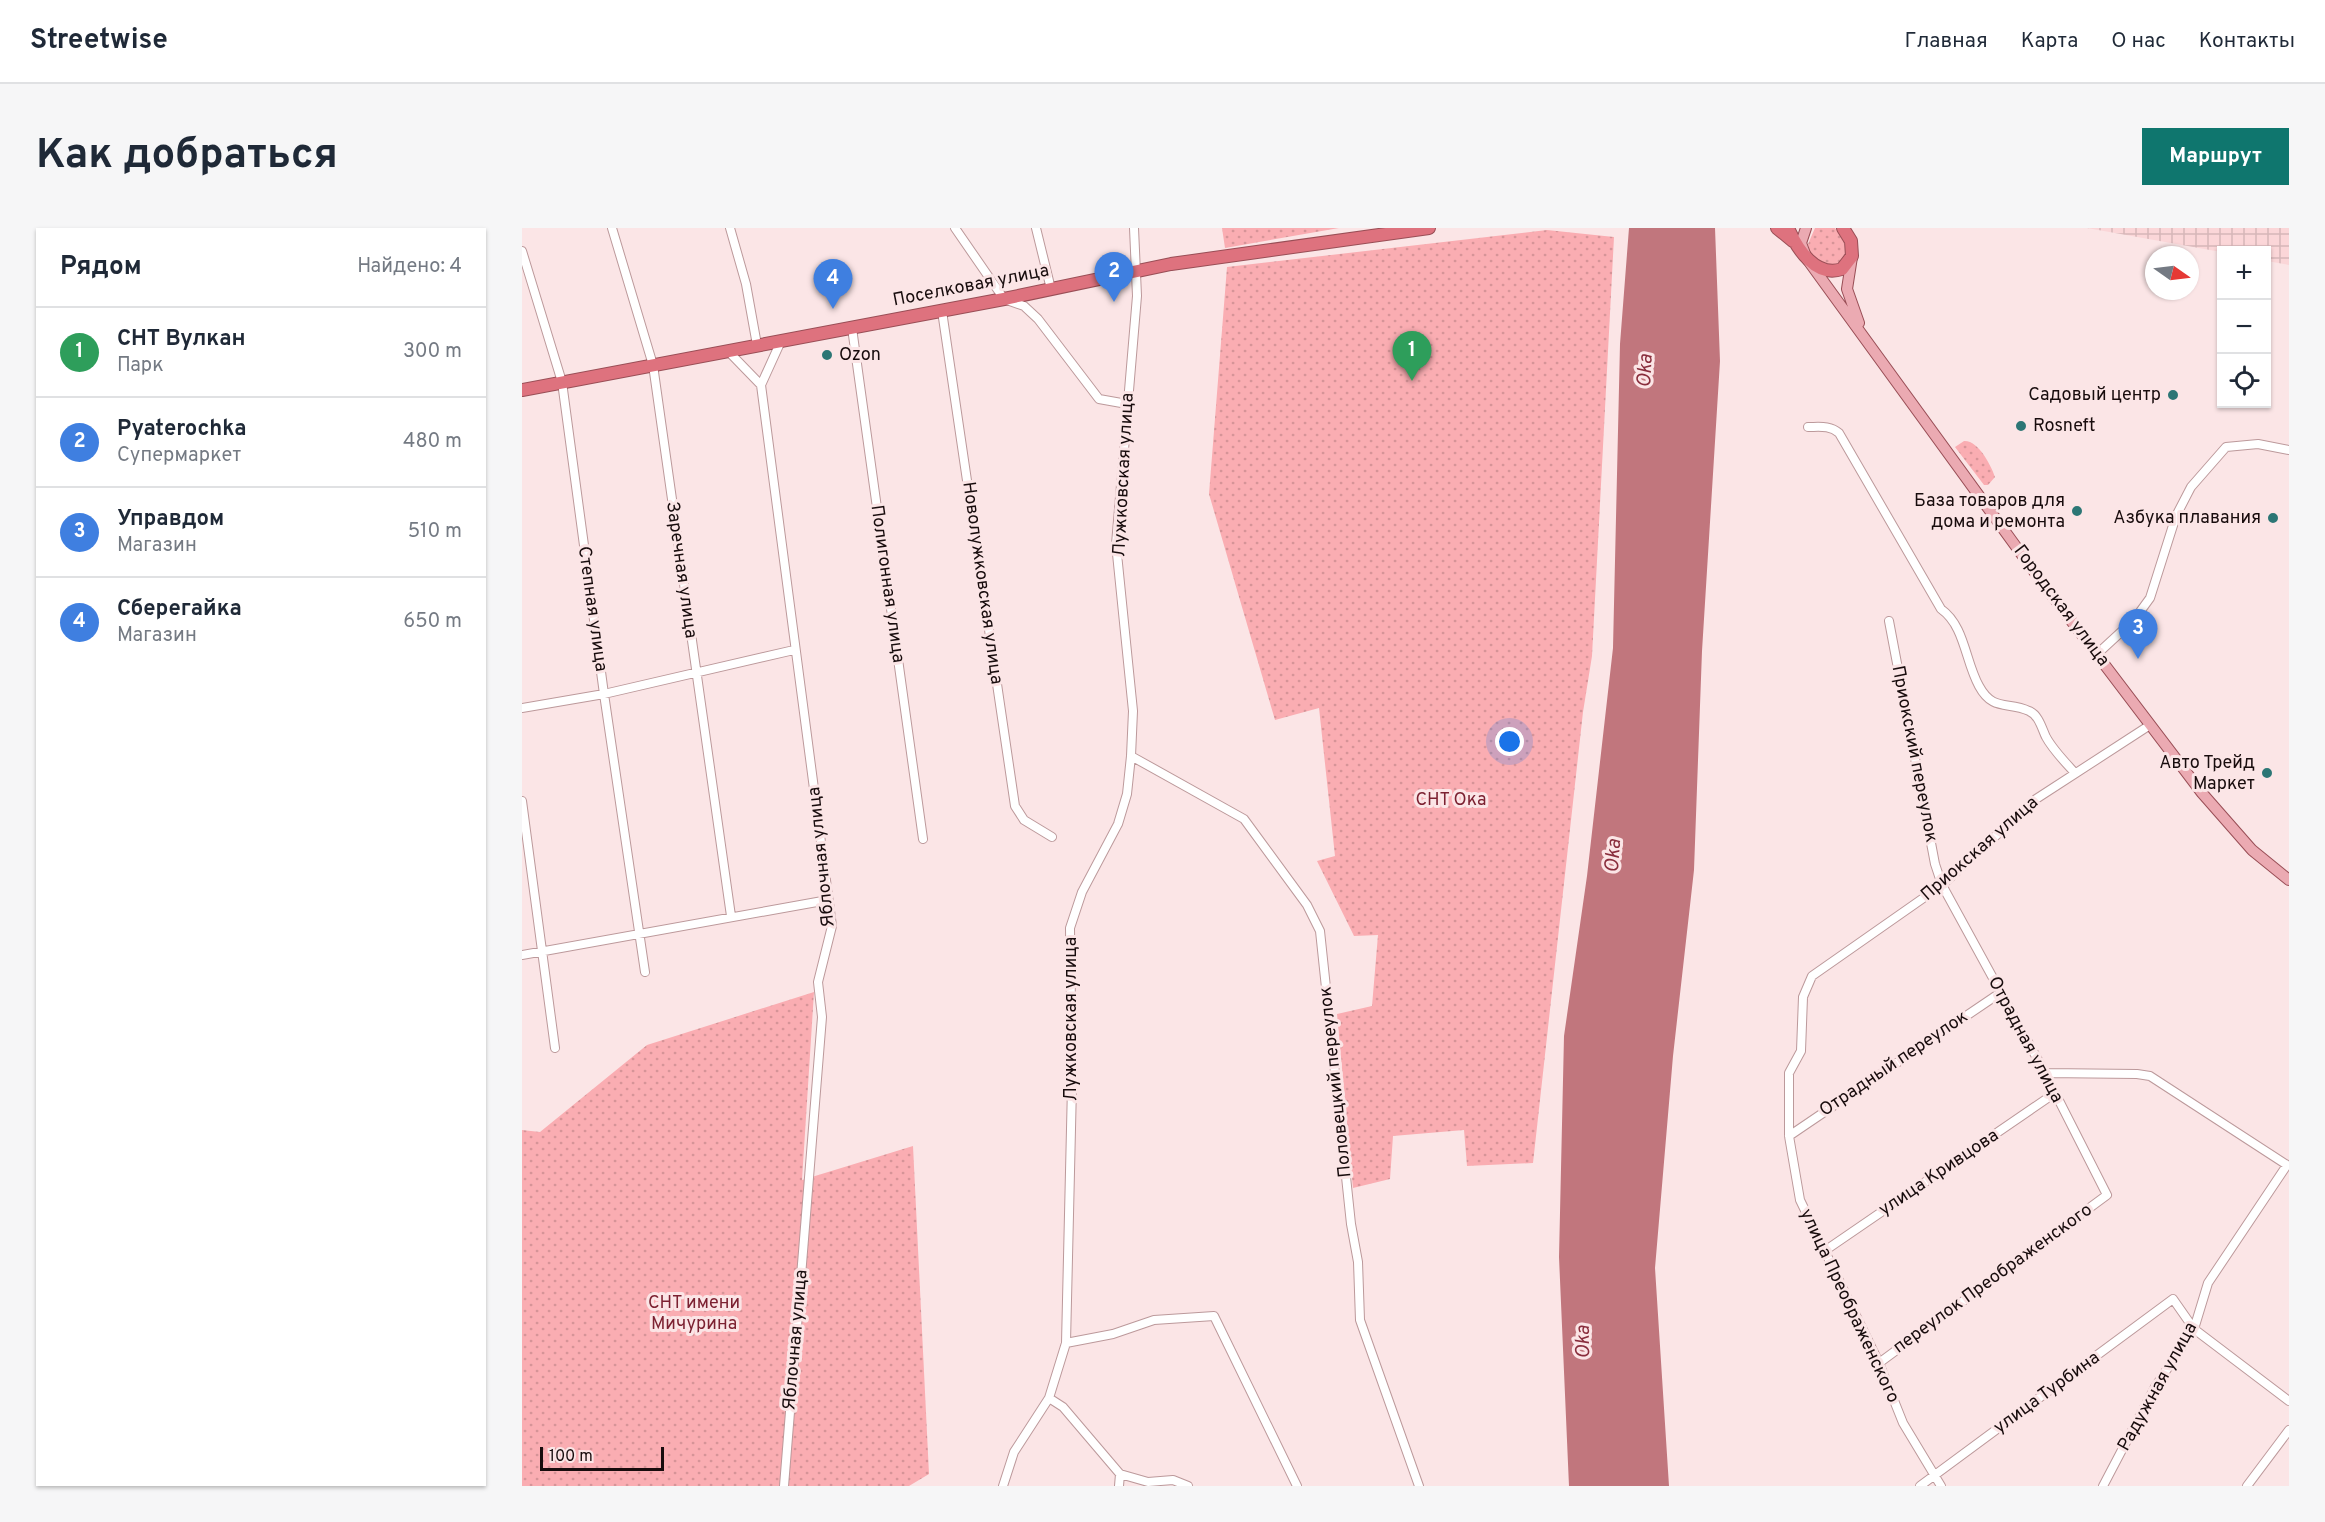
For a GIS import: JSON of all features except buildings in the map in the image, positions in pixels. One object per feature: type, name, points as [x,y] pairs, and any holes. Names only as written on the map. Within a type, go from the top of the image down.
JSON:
[{"type":"highway","name":"Поселковая улица","points":[[522,390],[1004,299],[1137,270],[1429,228]]},
{"type":"highway","points":[[1777,228],[1796,243]]},
{"type":"highway","points":[[1788,228],[1808,259],[1819,268],[1837,271],[1846,267],[1852,256],[1851,241],[1843,228]]},
{"type":"main road","points":[[1806,228],[1801,243],[1808,259]]},
{"type":"main road","points":[[1852,256],[1847,289],[1864,334]]},
{"type":"main road","name":"Городская улица","points":[[1808,259],[2096,655],[2202,793],[2244,841],[2289,880]]},
{"type":"street","name":"Заречная улица","points":[[612,228],[653,365],[731,916]]},
{"type":"street","points":[[730,228],[746,284],[757,345]]},
{"type":"street","points":[[955,228],[1004,299],[1024,306],[1038,319],[1099,399],[1126,404]]},
{"type":"street","points":[[1036,228],[1051,289]]},
{"type":"street","name":"Лужковская улица","points":[[1003,1486],[1014,1452],[1049,1398],[1066,1343],[1072,1086],[1070,928],[1082,892],[1118,824],[1127,794],[1131,756],[1133,711],[1116,544],[1137,270],[1134,228]]},
{"type":"street","name":"Степная улица","points":[[522,251],[562,382],[604,694],[645,972]]},
{"type":"street","name":"Новолужковская улица","points":[[942,311],[1015,806],[1024,820],[1052,837]]},
{"type":"street","name":"Полигонная улица","points":[[852,328],[923,839]]},
{"type":"street","points":[[728,351],[761,384],[781,341]]},
{"type":"street","name":"Яблочная улица","points":[[761,384],[794,650],[811,752],[832,926],[818,982],[822,1017],[784,1486]]},
{"type":"street","points":[[1808,427],[1833,428],[1839,433],[1941,609],[1953,618],[1978,685],[1988,699],[2001,706],[2028,710],[2035,714],[2048,740],[2075,773]]},
{"type":"street","points":[[2096,655],[2134,620],[2150,598],[2176,516],[2192,487],[2226,447],[2258,444],[2289,450]]},
{"type":"street","name":"Приокский переулок","points":[[1889,621],[1935,864],[1942,885]]},
{"type":"street","points":[[522,708],[604,694],[794,650]]},
{"type":"street","name":"Приокская улица","points":[[1812,976],[1942,885],[2036,799],[2150,725]]},
{"type":"street","name":"Половецкий переулок","points":[[1131,756],[1244,819],[1306,905],[1320,931],[1358,1262],[1360,1320],[1419,1486]]},
{"type":"street","points":[[522,801],[555,1048]]},
{"type":"street","name":"Отрадная улица","points":[[1942,885],[2055,1093],[2107,1195]]},
{"type":"street","points":[[522,955],[828,900]]},
{"type":"street","name":"улица Преображенского","points":[[1812,976],[1803,997],[1801,1051],[1789,1073],[1789,1136],[1800,1200],[1823,1252],[1879,1363],[1903,1423],[1941,1486]]},
{"type":"street","name":"Отрадный переулок","points":[[1789,1136],[2000,993]]},
{"type":"street","name":"Радужная улица","points":[[2044,1073],[2150,1076],[2287,1165],[2208,1283],[2194,1329],[2155,1387],[2103,1486]]},
{"type":"street","name":"улица Кривцова","points":[[1823,1252],[2055,1093]]},
{"type":"street","name":"переулок Преображенского","points":[[1879,1363],[2107,1195]]},
{"type":"street","name":"улица Турбина","points":[[1920,1486],[2173,1299],[2194,1329]]},
{"type":"street","points":[[1066,1343],[1113,1334],[1154,1320],[1214,1316],[1297,1486]]},
{"type":"street","points":[[2194,1329],[2289,1401]]},
{"type":"street","points":[[1049,1398],[1063,1407],[1119,1474],[1148,1482],[1173,1480],[1188,1486]]},
{"type":"street","points":[[2247,1486],[2289,1430]]},
{"type":"street","points":[[1119,1474],[1119,1486]]},
{"type":"shaded area","points":[[2087,228],[2289,228],[2289,265],[2271,262],[2271,246],[2217,246],[2217,251],[2199,248],[2199,246],[2188,246]]},
{"type":"green space","points":[[1222,228],[1339,228],[1225,248]]},
{"type":"green space","points":[[1815,228],[1835,228],[1846,242],[1847,256],[1837,266],[1822,263],[1811,254],[1808,244]]},
{"type":"green space","name":"СНТ Ока","points":[[1547,230],[1614,237],[1592,656],[1583,712],[1533,1163],[1467,1166],[1464,1130],[1393,1136],[1390,1179],[1353,1188],[1337,1014],[1372,1006],[1378,935],[1354,936],[1317,861],[1335,856],[1319,708],[1275,720],[1209,494],[1227,267]]},
{"type":"green space","points":[[1964,441],[1979,449],[1987,460],[1995,477],[1988,485],[1984,485],[1955,447]]},
{"type":"green space","name":"СНТ имени Мичурина","points":[[814,992],[802,1180],[913,1146],[929,1474],[909,1486],[522,1486],[522,1130],[540,1132],[647,1045]]},
{"type":"water","name":"Oka","points":[[1629,228],[1715,228],[1720,361],[1702,651],[1694,870],[1673,1056],[1655,1268],[1669,1486],[1569,1486],[1559,1257],[1564,1036],[1587,876],[1613,648],[1620,344]]},
{"type":"place","name":"Pyaterochka","points":[[1114,302]]},
{"type":"place","name":"Сберегайка","points":[[833,309]]},
{"type":"place","name":"Ozon","points":[[827,355]]},
{"type":"place","name":"СНТ Вулкан","points":[[1412,381]]},
{"type":"place","name":"Садовый центр","points":[[2173,395]]},
{"type":"place","name":"Rosneft","points":[[2021,426]]},
{"type":"place","name":"База товаров для дома и ремонта","points":[[2077,511]]},
{"type":"place","name":"Азбука плавания","points":[[2273,518]]},
{"type":"place","name":"Управдом","points":[[2138,659]]},
{"type":"place","name":"Авто Трейд Маркет","points":[[2267,773]]}]
